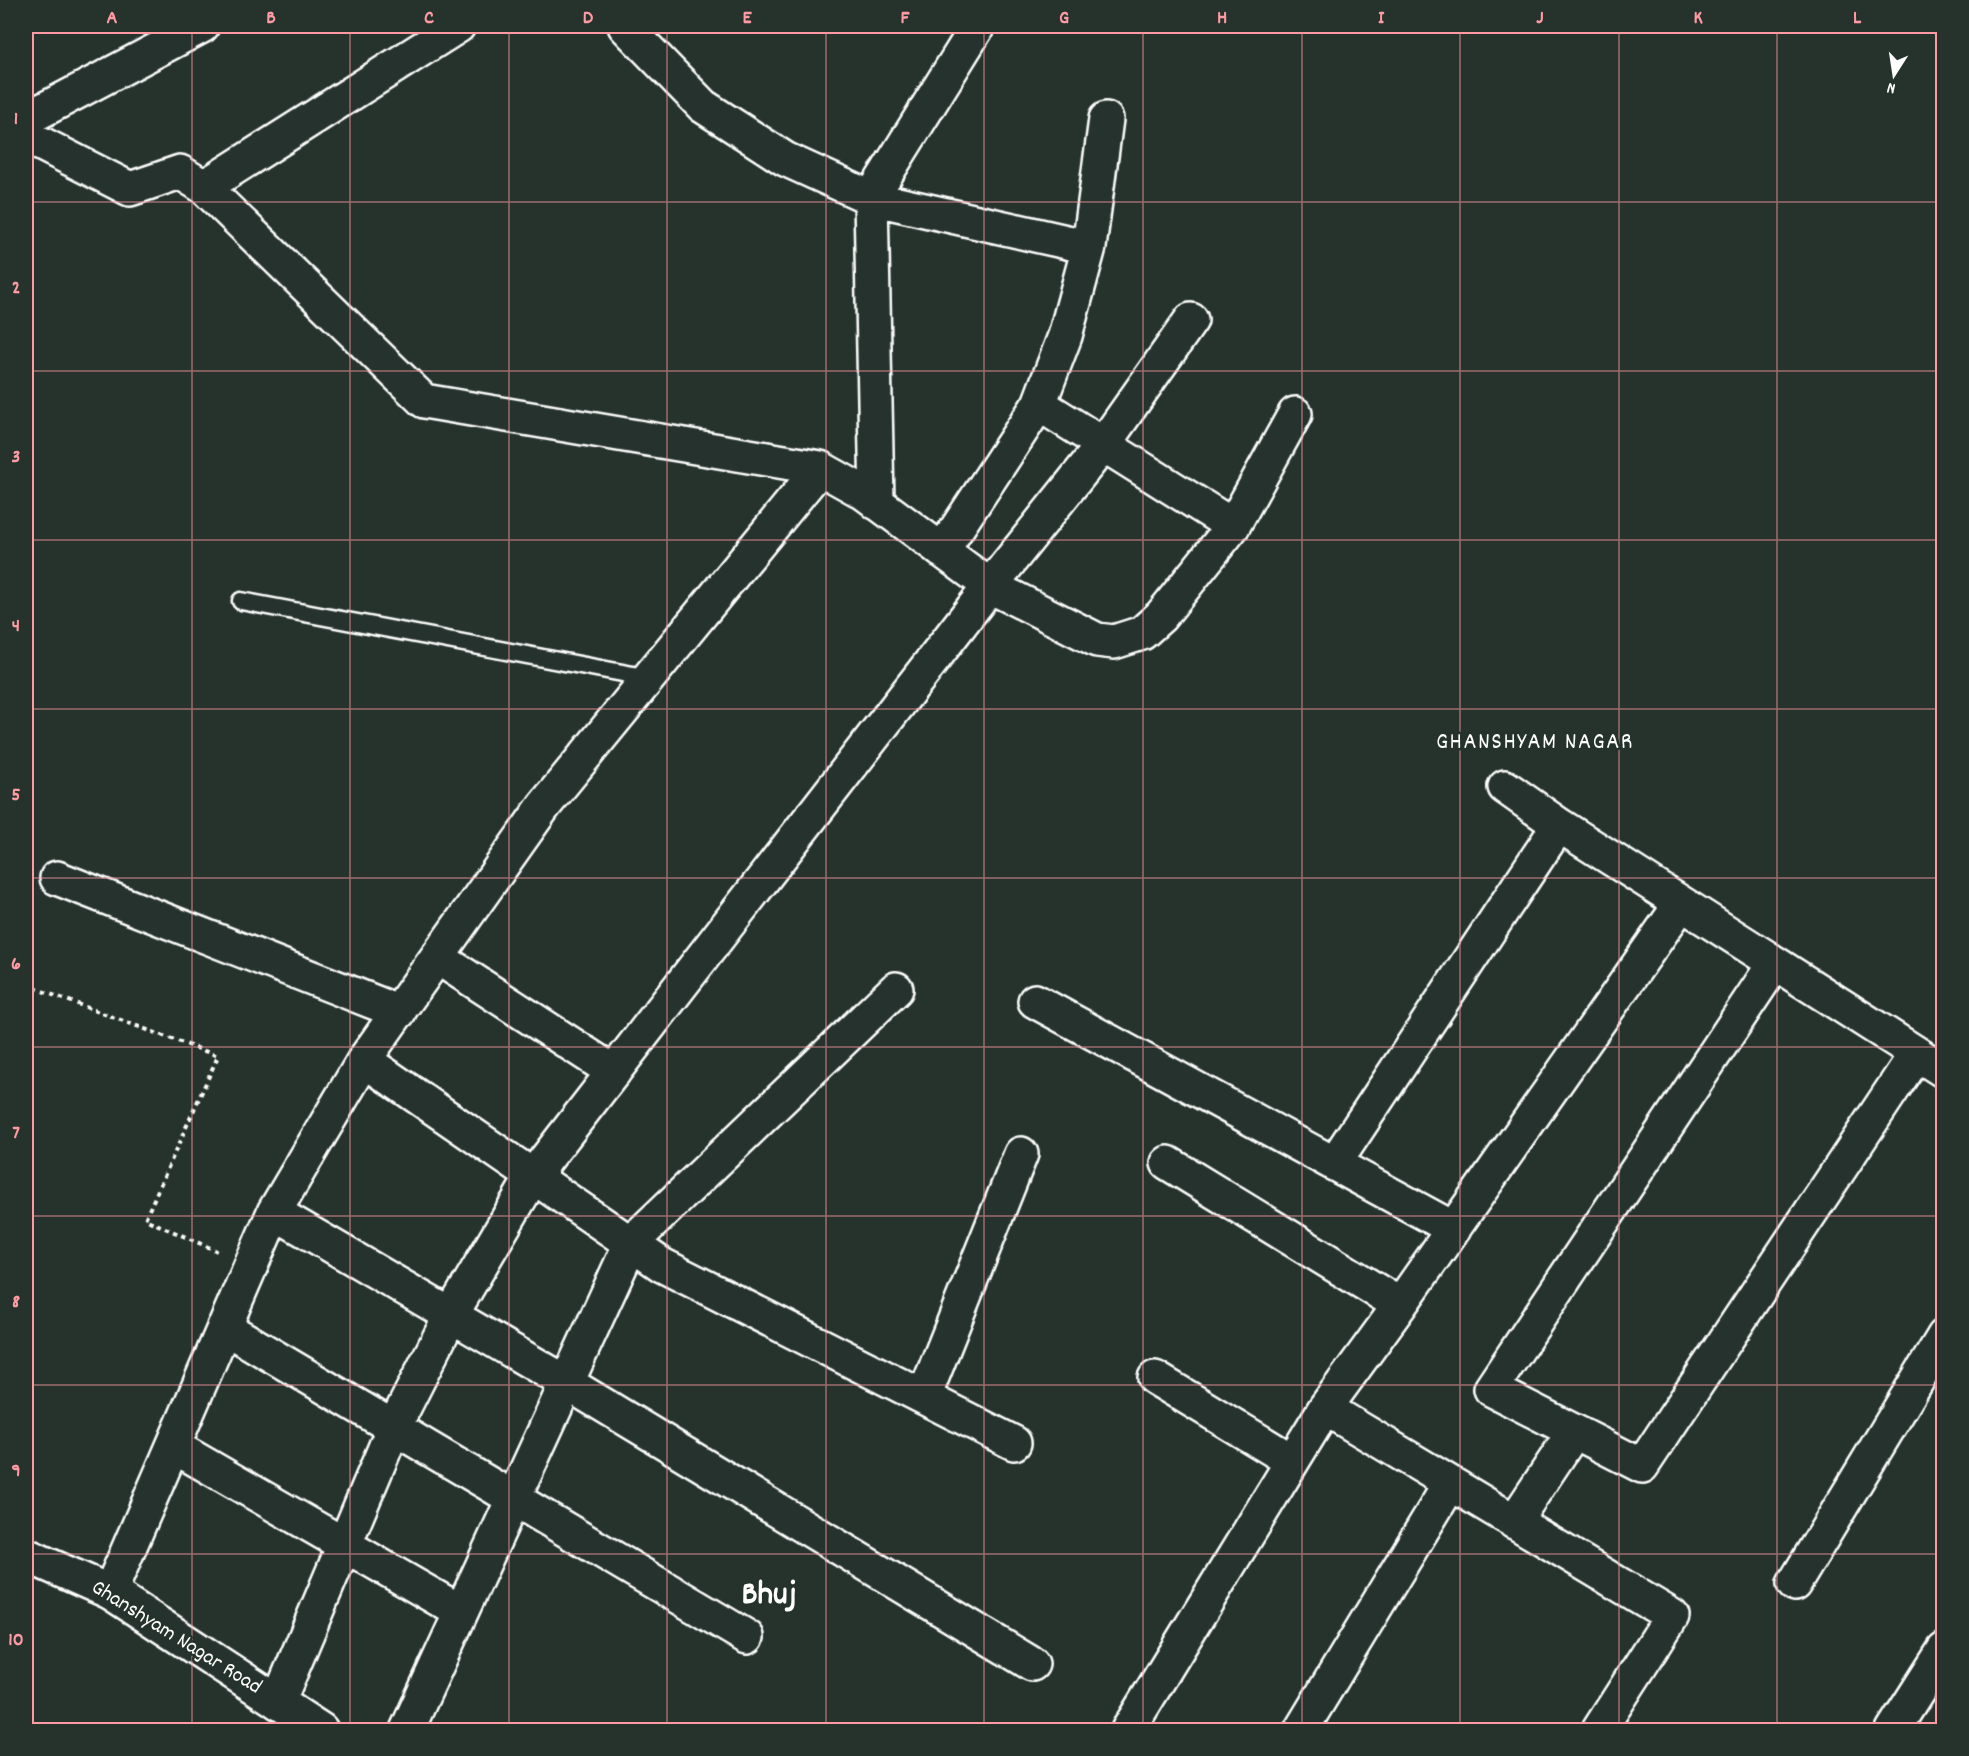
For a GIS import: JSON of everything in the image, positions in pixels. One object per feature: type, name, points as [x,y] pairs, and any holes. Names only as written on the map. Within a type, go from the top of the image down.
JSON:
[{"type":"street","points":[[26,118],[202,26]]},
{"type":"street","points":[[204,187],[458,26]]},
{"type":"street","points":[[625,26],[703,106],[785,159],[871,198],[1089,247]]},
{"type":"street","points":[[877,503],[871,198],[978,26]]},
{"type":"street","points":[[942,551],[1039,404],[1065,336],[1089,247],[1106,119]]},
{"type":"street","points":[[26,136],[130,189],[180,172],[204,187],[424,400],[820,468],[877,503],[990,586],[1097,640],[1128,640],[1142,633],[1161,616],[1233,526],[1295,414]]},
{"type":"street","points":[[278,1702],[394,1427],[451,1315],[533,1176],[990,586],[1103,445],[1191,320]]},
{"type":"street","points":[[1039,404],[1233,526]]},
{"type":"street","points":[[110,1592],[274,1212],[364,1060],[544,806],[820,468]]},
{"type":"street","points":[[1505,787],[1681,904],[1944,1071]]},
{"type":"street","points":[[1334,1164],[1559,825]]},
{"type":"street","points":[[57,878],[399,1012]]},
{"type":"street","points":[[1128,1731],[1325,1408],[1401,1305],[1681,904]]},
{"type":"street","points":[[437,957],[614,1072]]},
{"type":"street","points":[[1775,963],[1491,1389],[1642,1466],[1916,1054]]},
{"type":"street","points":[[407,1731],[631,1243],[896,989]]},
{"type":"street","points":[[1035,1001],[1454,1229]]},
{"type":"street","points":[[364,1060],[662,1264],[1014,1443]]},
{"type":"street","points":[[924,1397],[1021,1154]]},
{"type":"street","points":[[1168,1163],[1401,1305]]},
{"type":"street","points":[[274,1212],[567,1383],[1032,1664]]},
{"type":"street","points":[[224,1327],[747,1637]]},
{"type":"street","points":[[1794,1584],[1944,1336]]},
{"type":"street","points":[[1155,1378],[1292,1461]]},
{"type":"street","points":[[1325,1408],[1672,1616],[1599,1731]]},
{"type":"street","points":[[1514,1522],[1574,1432]]},
{"type":"street","points":[[173,1446],[461,1612]]},
{"type":"street","points":[[1301,1731],[1450,1484]]},
{"type":"street","name":"Ghanshyam Nagar Road","points":[[26,1555],[110,1592],[321,1731]]},
{"type":"street","points":[[1893,1731],[1944,1650]]},
{"type":"lane","points":[[241,601],[649,678]]},
{"type":"path","points":[[26,985],[218,1056],[144,1219],[251,1266]]},
{"type":"district","name":"GHANSHYAM NAGAR","points":[[1535,743]]},
{"type":"district","name":"Bhuj","points":[[769,1596]]}]
